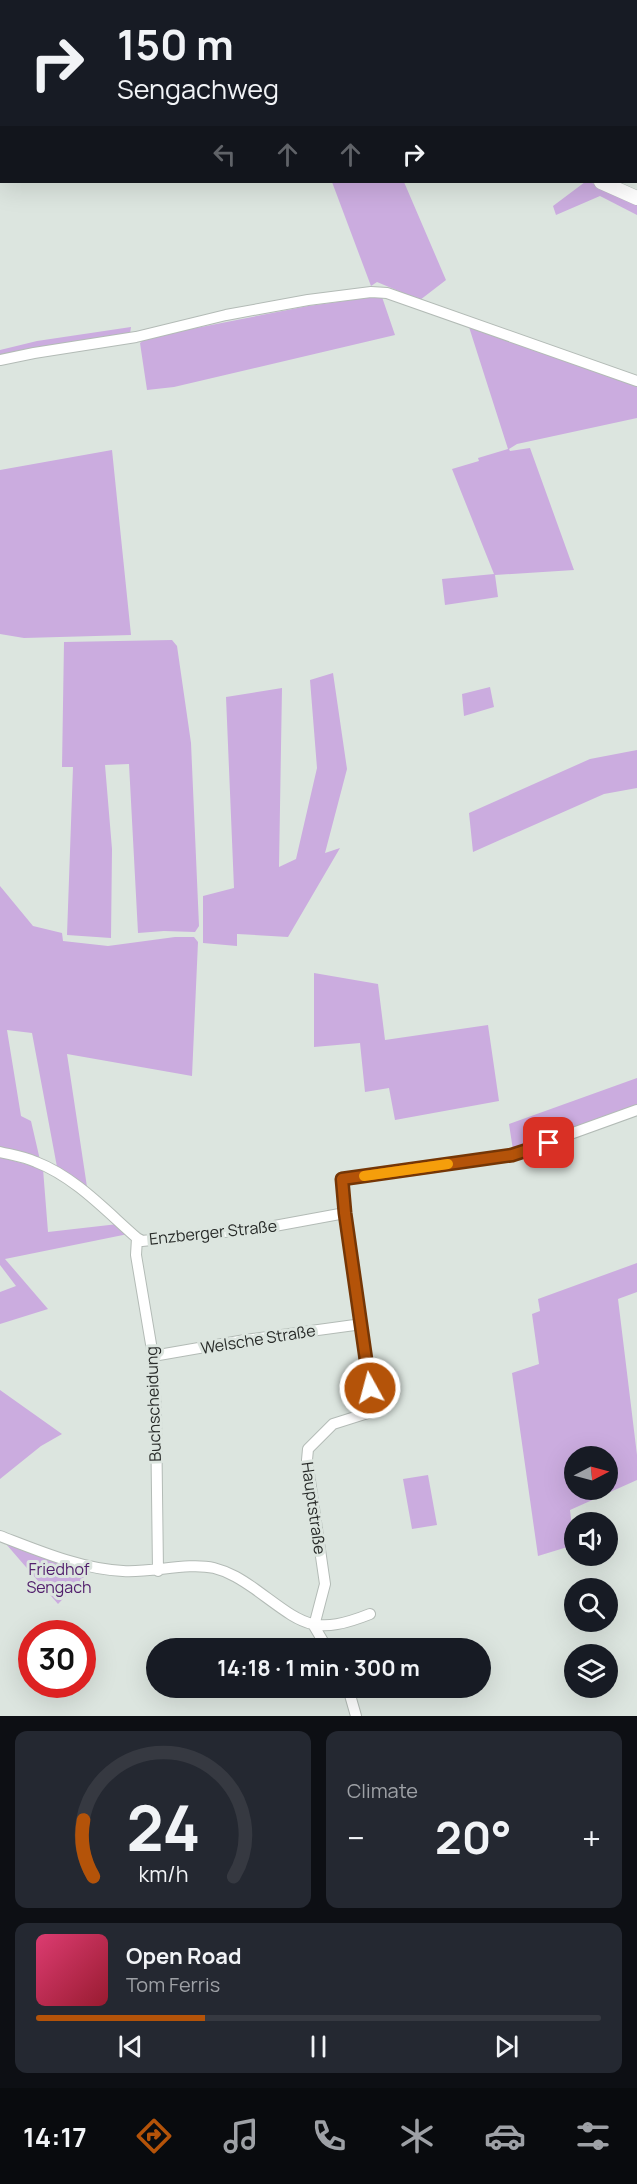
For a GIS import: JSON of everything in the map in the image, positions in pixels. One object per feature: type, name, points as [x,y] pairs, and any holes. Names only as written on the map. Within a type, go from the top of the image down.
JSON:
[{"type":"main road","points":[[603,183],[637,198]]},
{"type":"street","points":[[0,360],[136,337],[225,315],[308,300],[371,292],[387,293],[637,381]]},
{"type":"street","name":"Hauptstraße","points":[[314,1626],[325,1584],[307,1460],[308,1449],[333,1424],[371,1412],[373,1409],[342,1179],[512,1155],[637,1110]]},
{"type":"street","name":"Enzberger Straße","points":[[0,1152],[36,1161],[51,1169],[110,1212],[137,1238],[149,1242],[232,1232],[345,1213]]},
{"type":"street","name":"Buchscheidung","points":[[137,1238],[136,1255],[153,1356],[158,1571]]},
{"type":"street","name":"Welsche Straße","points":[[153,1356],[245,1340],[362,1324]]},
{"type":"street","points":[[0,1536],[93,1568],[158,1571],[213,1568],[234,1575],[290,1614],[314,1626],[347,1623],[370,1614]]},
{"type":"street","points":[[314,1626],[321,1638]]},
{"type":"street","points":[[351,1698],[356,1716]]},
{"type":"green space","points":[[332,183],[404,183],[446,280],[420,300],[377,282],[371,286]]},
{"type":"green space","points":[[584,183],[592,183],[637,205],[637,215],[600,196],[556,215],[553,206]]},
{"type":"green space","points":[[382,297],[395,335],[174,387],[147,390],[140,343],[145,338],[308,306]]},
{"type":"green space","points":[[131,327],[130,334],[0,357],[0,350],[37,341]]},
{"type":"green space","points":[[469,327],[637,386],[637,418],[517,444],[509,449],[510,451],[530,448],[574,570],[495,575],[498,597],[445,605],[442,579],[494,574],[452,469],[508,449]]},
{"type":"green space","points":[[112,450],[131,635],[24,638],[0,634],[0,470]]},
{"type":"green space","points":[[172,640],[177,646],[191,743],[199,926],[195,932],[138,933],[129,764],[105,765],[112,849],[111,938],[67,935],[73,767],[62,767],[64,642]]},
{"type":"green space","points":[[333,673],[347,769],[325,853],[340,848],[288,937],[237,934],[237,946],[203,943],[203,896],[234,888],[226,697],[282,688],[279,867],[296,859],[317,768],[310,680]]},
{"type":"green space","points":[[490,687],[494,707],[464,716],[462,694]]},
{"type":"green space","points":[[637,750],[637,788],[604,794],[473,852],[469,813],[590,759]]},
{"type":"green space","points":[[0,886],[33,926],[62,933],[63,941],[108,946],[175,937],[194,937],[198,942],[192,1076],[67,1054],[87,1187],[57,1167],[32,1033],[7,1030],[21,1116],[31,1121],[40,1160],[0,1147]]},
{"type":"green space","points":[[314,973],[378,984],[385,1040],[488,1025],[499,1101],[395,1120],[389,1088],[365,1092],[360,1043],[314,1047]]},
{"type":"green space","points":[[637,1078],[637,1107],[513,1150],[509,1124]]},
{"type":"green space","points":[[0,1157],[43,1169],[48,1232],[118,1224],[128,1234],[5,1259],[48,1309],[0,1324],[0,1292],[16,1286],[0,1265]]},
{"type":"green space","points":[[637,1263],[637,1292],[618,1299],[637,1455],[637,1480],[618,1489],[618,1446],[564,1446],[564,1500],[592,1500],[570,1510],[570,1512],[564,1512],[564,1548],[538,1556],[512,1373],[539,1364],[532,1314],[540,1311],[538,1299]]},
{"type":"green space","points":[[0,1390],[62,1434],[41,1446],[0,1479]]},
{"type":"green space","points":[[428,1475],[437,1525],[412,1529],[403,1479]]},
{"type":"green space","name":"Friedhof Sengach","points":[[7,1543],[87,1569],[84,1577],[58,1604]]},
{"type":"slow traffic","points":[[364,1176],[448,1164]]},
{"type":"route","points":[[370,1388],[342,1179],[512,1155],[549,1143]]}]
